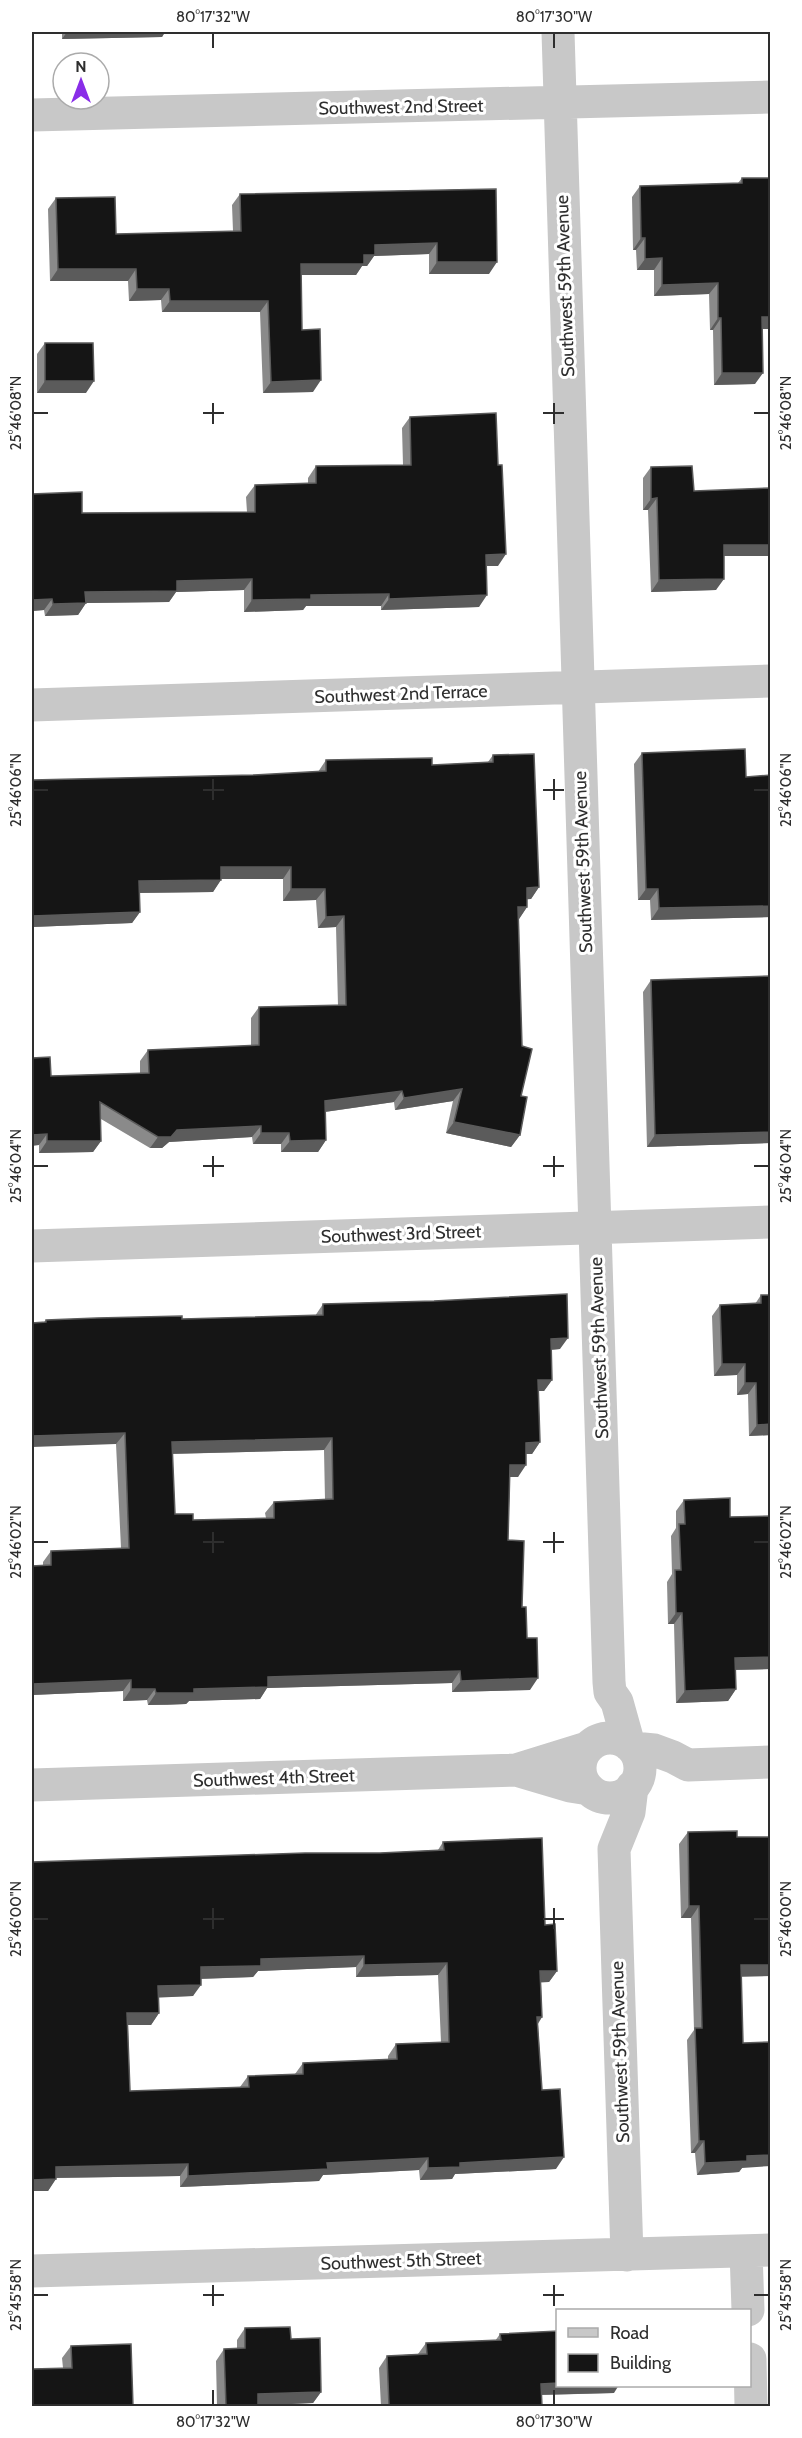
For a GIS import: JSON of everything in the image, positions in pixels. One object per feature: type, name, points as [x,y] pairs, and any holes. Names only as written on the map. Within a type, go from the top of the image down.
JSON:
[{"type":"street","name":"Southwest 59th Avenue","points":[[558,32],[610,1692],[617,1702],[631,1747]]},
{"type":"street","name":"Southwest 2nd Street","points":[[32,115],[559,104],[771,97]]},
{"type":"street","name":"Southwest 2nd Terrace","points":[[32,705],[771,681]]},
{"type":"street","name":"Southwest 3rd Street","points":[[32,1246],[771,1222]]},
{"type":"street","points":[[591,1790],[581,1774],[580,1765],[589,1747],[600,1701],[610,1692]]},
{"type":"street","name":"Southwest 4th Street","points":[[32,1785],[516,1770],[589,1747],[604,1738],[613,1738],[631,1747],[654,1750],[688,1765],[771,1762]]},
{"type":"street","points":[[631,1747],[640,1765],[639,1776],[633,1786]]},
{"type":"street","name":"Southwest 4th Street","points":[[516,1770],[591,1790],[608,1797],[618,1797],[633,1786],[677,1776],[688,1765]]},
{"type":"street","name":"Southwest 59th Avenue","points":[[627,2255],[614,1849],[628,1812],[633,1786]]},
{"type":"street","name":"Southwest 59th Avenue","points":[[591,1790],[603,1832],[614,1849]]},
{"type":"street","points":[[748,2309],[758,2251]]},
{"type":"street","name":"Southwest 5th Street","points":[[32,2271],[758,2251]]},
{"type":"street","points":[[751,2387],[751,2406]]},
{"type":"building","points":[[742,178],[771,178],[771,317],[762,317],[763,373],[722,373],[718,283],[662,285],[662,258],[645,259],[645,238],[641,238],[640,186],[742,183]]},
{"type":"building","points":[[496,189],[497,262],[437,262],[437,243],[375,245],[375,255],[364,255],[364,264],[301,264],[302,330],[320,329],[321,380],[271,382],[268,301],[170,301],[169,289],[137,289],[136,269],[58,269],[56,198],[115,197],[116,234],[241,231],[240,194]]},
{"type":"building","points":[[45,343],[93,343],[94,381],[45,381]]},
{"type":"building","points":[[496,413],[498,465],[502,465],[506,554],[486,555],[487,595],[389,599],[389,594],[311,595],[311,599],[252,600],[252,579],[177,581],[177,591],[85,592],[86,603],[53,604],[52,599],[32,600],[32,494],[82,492],[82,513],[255,512],[255,485],[316,483],[316,466],[411,465],[410,417]]},
{"type":"building","points":[[692,466],[694,491],[771,488],[771,545],[724,545],[724,579],[659,580],[657,498],[651,499],[651,467]]},
{"type":"building","points":[[745,749],[746,777],[771,775],[771,906],[659,908],[658,889],[646,889],[642,753]]},
{"type":"building","points":[[534,754],[539,887],[527,888],[527,907],[518,907],[522,1046],[532,1049],[521,1096],[527,1097],[520,1135],[454,1122],[462,1089],[404,1098],[402,1091],[325,1101],[326,1140],[290,1141],[289,1133],[261,1133],[261,1126],[177,1130],[171,1137],[158,1137],[100,1102],[101,1141],[47,1141],[47,1134],[32,1135],[32,1058],[50,1057],[51,1076],[149,1073],[148,1050],[259,1045],[259,1007],[346,1005],[344,916],[326,917],[325,889],[291,889],[291,867],[221,867],[221,880],[139,881],[140,912],[32,916],[32,780],[253,775],[326,771],[326,760],[432,758],[432,765],[493,762],[493,755]]},
{"type":"building","points":[[771,976],[771,1132],[655,1135],[651,980]]},
{"type":"building","points":[[567,1294],[568,1338],[551,1339],[552,1380],[538,1380],[540,1442],[526,1443],[526,1465],[510,1465],[508,1540],[524,1541],[522,1607],[526,1607],[527,1638],[537,1638],[538,1678],[461,1681],[460,1671],[268,1677],[268,1687],[194,1689],[194,1693],[156,1693],[155,1689],[131,1689],[131,1680],[32,1684],[32,1566],[51,1565],[51,1551],[129,1548],[125,1433],[32,1436],[32,1323],[46,1322],[46,1320],[97,1318],[182,1316],[182,1319],[323,1315],[323,1304]],"holes":[[[332,1438],[333,1499],[274,1502],[274,1518],[193,1520],[193,1514],[175,1514],[172,1442]]]},
{"type":"building","points":[[761,1295],[771,1295],[771,1424],[757,1425],[756,1383],[745,1383],[745,1364],[722,1364],[720,1305],[761,1303]]},
{"type":"building","points":[[730,1498],[730,1517],[771,1516],[771,1657],[735,1658],[736,1689],[685,1691],[682,1613],[676,1613],[675,1570],[681,1570],[679,1524],[685,1524],[684,1500]]},
{"type":"building","points":[[737,1831],[737,1837],[771,1837],[771,1965],[741,1965],[743,2043],[771,2042],[771,2155],[747,2156],[747,2161],[705,2163],[704,2141],[699,2141],[695,2028],[702,2028],[699,1906],[689,1906],[688,1832]]},
{"type":"building","points":[[542,1838],[545,1925],[555,1924],[557,1971],[540,1971],[542,2017],[537,2017],[542,2090],[560,2089],[564,2157],[460,2163],[460,2167],[428,2168],[428,2158],[327,2163],[328,2169],[188,2176],[188,2164],[56,2167],[56,2179],[32,2180],[32,1862],[444,1850],[443,1842]],"holes":[[[364,1956],[364,1965],[447,1963],[449,2042],[396,2044],[397,2059],[303,2063],[303,2074],[248,2076],[249,2087],[130,2091],[127,2013],[159,2013],[158,1986],[201,1985],[201,1967],[261,1966],[261,1959]]]},
{"type":"building","points":[[290,2327],[291,2339],[320,2338],[321,2392],[258,2394],[258,2406],[226,2406],[224,2349],[245,2348],[245,2328]]},
{"type":"building","points":[[556,2331],[556,2383],[541,2384],[542,2406],[389,2406],[387,2356],[427,2354],[426,2343],[501,2340],[500,2334]]},
{"type":"building","points":[[131,2344],[133,2406],[32,2406],[32,2369],[72,2368],[71,2346]]}]
